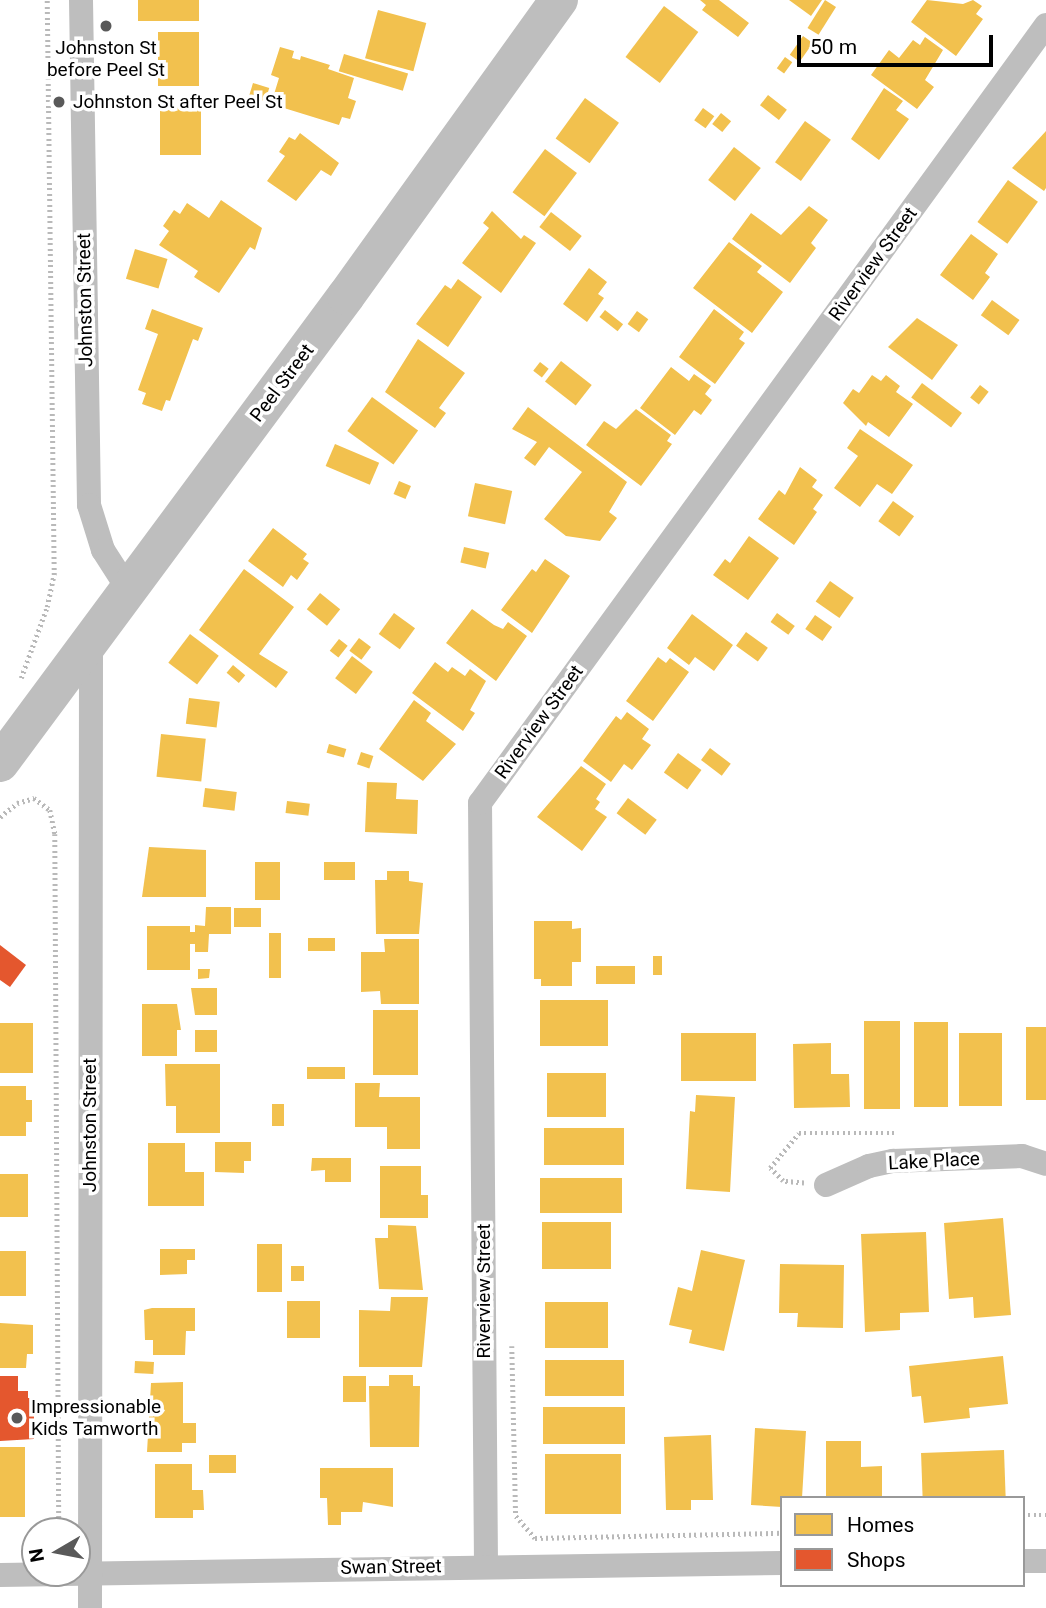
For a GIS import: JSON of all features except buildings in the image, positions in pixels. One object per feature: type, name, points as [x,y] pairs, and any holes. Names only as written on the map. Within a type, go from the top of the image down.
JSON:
[{"type":"main road","name":"Peel Street","points":[[0,763],[559,0]]},
{"type":"street","name":"Johnston Street","points":[[81,0],[89,505],[103,550],[128,589]]},
{"type":"street","name":"Riverview Street","points":[[486,1565],[480,803],[1046,26]]},
{"type":"street","name":"Johnston Street","points":[[90,642],[90,1517]]},
{"type":"street","name":"Lake Place","points":[[826,1185],[869,1166],[892,1161],[1022,1156],[1046,1164]]},
{"type":"street","points":[[1025,1561],[1046,1560]]},
{"type":"street","name":"Swan Street","points":[[91,1575],[486,1565],[780,1563]]},
{"type":"street","name":"Swan Street","points":[[0,1576],[21,1576]]},
{"type":"street","name":"Johnston Street","points":[[90,1587],[90,1608]]},
{"type":"path","points":[[17,688],[47,607],[54,575],[47,0]]},
{"type":"path","points":[[0,817],[17,803],[34,798],[50,810],[55,834],[60,1517]]},
{"type":"path","points":[[512,1337],[516,1516],[535,1538],[780,1533]]},
{"type":"path","points":[[1025,1515],[1046,1515]]},
{"type":"place","name":"Johnston St before Peel St","points":[[106,26]]},
{"type":"place","name":"Johnston St after Peel St","points":[[59,102]]},
{"type":"place","name":"Impressionable Kids Tamworth","points":[[17,1418]]}]
